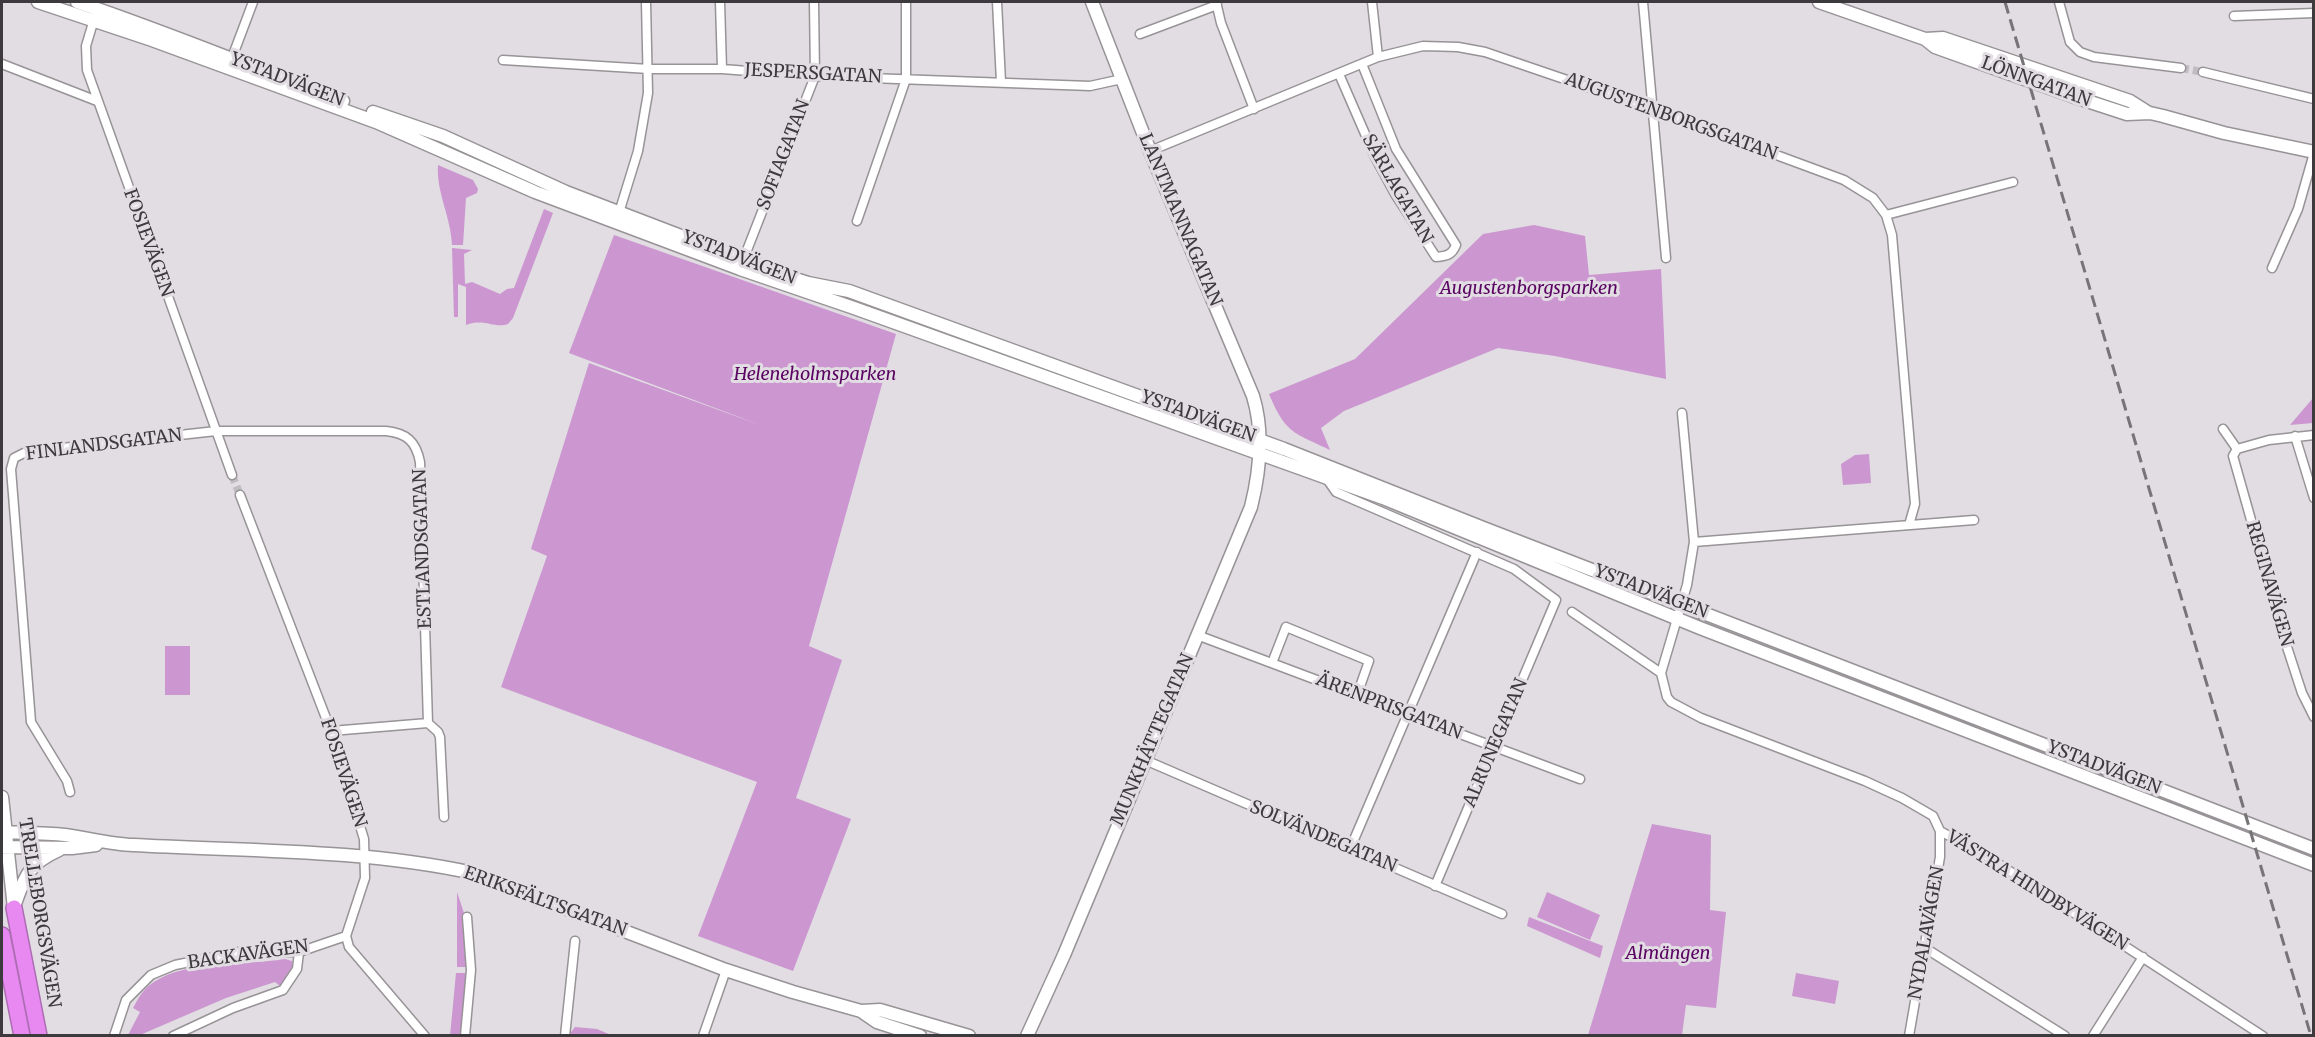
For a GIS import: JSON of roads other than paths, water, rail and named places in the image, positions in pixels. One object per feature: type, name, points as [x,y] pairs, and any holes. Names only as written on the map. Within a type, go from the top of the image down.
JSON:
[{"type":"highway","name":"TRELLEBORGSVÄGEN","points":[[14,908],[39,1035]]},
{"type":"highway","name":"TRELLEBORGSVÄGEN","points":[[2,935],[22,1035]]},
{"type":"main road","name":"YSTADVÄGEN","points":[[38,2],[96,15],[229,63],[376,122],[490,173],[618,217],[854,308],[1383,498],[1677,619],[2313,865]]},
{"type":"main road","name":"YSTADVÄGEN","points":[[77,2],[96,15]]},
{"type":"main road","name":"LANTMANNAGATAN","points":[[1092,2],[1150,151],[1253,396],[1258,415],[1260,440]]},
{"type":"main road","name":"LÖNNGATAN","points":[[1819,2],[1925,39],[1943,38],[2130,101],[2150,113],[2313,153]]},
{"type":"main road","name":"YSTADVÄGEN","points":[[742,265],[808,283],[849,291],[1260,440],[2313,849]]},
{"type":"main road","name":"MUNKHÄTTEGATAN","points":[[1027,1035],[1064,955],[1251,507],[1256,487],[1260,440]]},
{"type":"main road","name":"TRELLEBORGSVÄGEN","points":[[2,797],[4,847],[14,908]]},
{"type":"main road","name":"ERIKSFÄLTSGATAN","points":[[3,832],[66,835],[110,844]]},
{"type":"main road","name":"ERIKSFÄLTSGATAN","points":[[4,847],[64,848],[110,844],[267,850],[422,863],[473,873],[726,970],[793,992],[861,1011],[880,1010],[969,1035]]},
{"type":"main road","points":[[14,908],[23,880],[31,868],[38,861],[64,848]]},
{"type":"main road","name":"ERIKSFÄLTSGATAN","points":[[861,1011],[877,1022],[920,1035]]},
{"type":"street","points":[[229,63],[253,2]]},
{"type":"street","points":[[618,217],[638,151],[648,93],[646,2]]},
{"type":"street","points":[[720,2],[722,69]]},
{"type":"street","name":"SOFIAGATAN","points":[[742,265],[815,76],[814,2]]},
{"type":"street","points":[[857,221],[906,79],[906,2]]},
{"type":"street","points":[[997,2],[1000,82]]},
{"type":"street","points":[[1372,2],[1378,57]]},
{"type":"street","points":[[1643,2],[1666,258]]},
{"type":"street","points":[[2059,2],[2070,42],[2080,52],[2094,57],[2181,68]]},
{"type":"street","points":[[1140,34],[1217,3],[1221,23],[1254,109]]},
{"type":"street","points":[[2234,16],[2313,13]]},
{"type":"street","name":"FOSIEVÄGEN","points":[[96,15],[86,46],[85,59],[232,475]]},
{"type":"street","name":"AUGUSTENBORGSGATAN","points":[[1150,151],[1378,57],[1423,46],[1458,47],[1485,52],[1652,109],[1844,180],[1873,198],[1886,215]]},
{"type":"street","name":"JESPERSGATAN","points":[[503,60],[649,69],[722,69],[815,76],[1090,86],[1122,79]]},
{"type":"street","points":[[2,64],[98,101]]},
{"type":"street","name":"SÄRLAGATAN","points":[[1340,74],[1360,125],[1395,194],[1436,257],[1446,256],[1454,252],[1456,245],[1396,149],[1362,64]]},
{"type":"street","points":[[2203,72],[2313,99]]},
{"type":"street","points":[[2272,268],[2298,209],[2313,153]]},
{"type":"street","points":[[1909,525],[1915,504],[1894,249],[1886,215],[2013,182]]},
{"type":"street","points":[[1572,612],[1661,673],[1682,604],[1695,542],[1682,413]]},
{"type":"street","points":[[2223,429],[2237,449],[2270,440],[2313,435]]},
{"type":"street","name":"ESTLANDSGATAN","points":[[216,431],[386,431],[405,436],[415,446],[420,462],[428,723],[440,737],[444,817]]},
{"type":"street","name":"FINLANDSGATAN","points":[[70,792],[67,781],[31,722],[12,463],[14,458],[26,452],[216,431]]},
{"type":"street","points":[[2295,436],[2313,498]]},
{"type":"street","name":"REGINAVÄGEN","points":[[2237,449],[2233,456],[2286,644],[2302,693],[2313,717]]},
{"type":"street","name":"YSTADVÄGEN","points":[[1327,479],[1336,492],[1514,569],[1556,600]]},
{"type":"street","name":"FOSIEVÄGEN","points":[[240,495],[331,731],[364,839],[365,878],[346,936]]},
{"type":"street","points":[[1695,542],[1974,520]]},
{"type":"street","points":[[1350,849],[1478,552]]},
{"type":"street","name":"ALRUNEGATAN","points":[[1436,886],[1556,600]]},
{"type":"street","points":[[1272,663],[1286,627],[1369,661],[1357,695]]},
{"type":"street","name":"ÄRENPRISGATAN","points":[[1197,635],[1580,778]]},
{"type":"street","name":"VÄSTRA HINDBYVÄGEN","points":[[1661,673],[1663,688],[1671,702],[1701,718],[1865,781],[1902,798],[1933,816],[1940,831],[1985,855],[2263,1035]]},
{"type":"street","points":[[331,731],[428,723]]},
{"type":"street","name":"SOLVÄNDEGATAN","points":[[1145,760],[1502,914]]},
{"type":"street","name":"NYDALAVÄGEN","points":[[1909,1035],[1940,857],[1940,831]]},
{"type":"street","points":[[465,1035],[471,970],[467,917]]},
{"type":"street","points":[[346,936],[348,947],[422,1035]]},
{"type":"street","name":"BACKAVÄGEN","points":[[114,1035],[126,1000],[151,975],[175,965],[239,952],[299,952],[346,936]]},
{"type":"street","points":[[565,1035],[575,941]]},
{"type":"street","points":[[1924,948],[2066,1035]]},
{"type":"street","points":[[173,1035],[233,1008],[283,990],[297,969],[299,952]]},
{"type":"street","points":[[2093,1035],[2143,957]]},
{"type":"street","points":[[703,1035],[726,970]]},
{"type":"tunnel","points":[[2181,68],[2203,72]]},
{"type":"tunnel","points":[[232,475],[240,495]]},
{"type":"railway","points":[[2005,2],[2311,1036]]},
{"type":"park label","name":"Augustenborgsparken","points":[[1529,289]]},
{"type":"park label","name":"Heleneholmsparken","points":[[815,375]]},
{"type":"park label","name":"Almängen","points":[[1668,954]]}]
